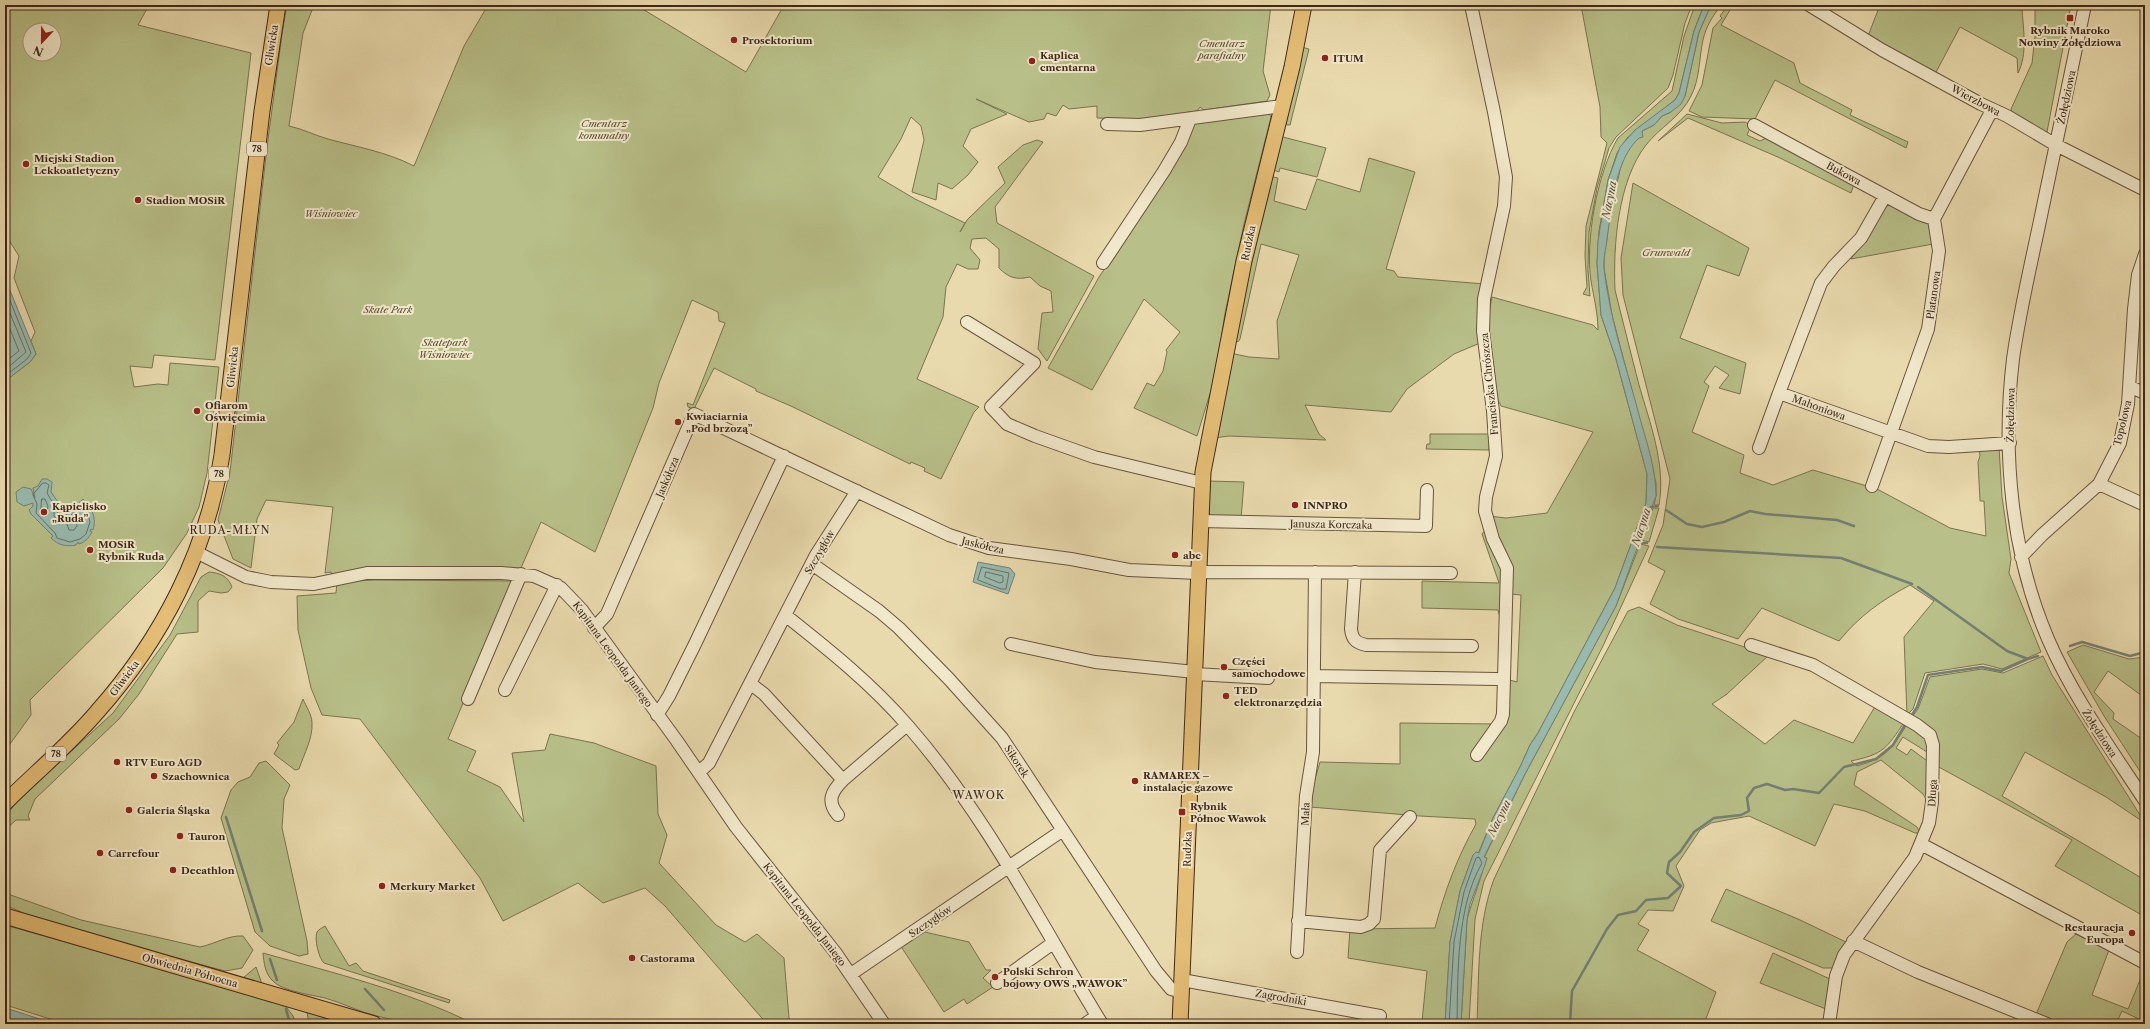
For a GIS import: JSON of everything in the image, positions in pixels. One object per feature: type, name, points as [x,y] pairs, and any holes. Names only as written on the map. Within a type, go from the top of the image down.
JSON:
[{"type":"main road","name":"Gliwicka","points":[[5,803],[91,719],[125,678],[173,605],[196,552],[213,504],[221,461],[261,119],[278,5]]},
{"type":"main road","name":"Rudzka","points":[[1180,1024],[1202,483],[1211,424],[1242,268],[1282,106],[1304,5]]},
{"type":"main road","name":"Obwiednia Północna","points":[[5,916],[374,1024]]},
{"type":"street","name":"Franciszka Chrószcza","points":[[1471,5],[1494,112],[1506,186],[1504,206],[1484,299],[1483,331],[1493,411],[1496,456],[1486,497],[1485,511],[1493,539],[1507,568],[1503,714],[1501,721],[1485,741],[1477,755]]},
{"type":"street","name":"Wierzbowa","points":[[1809,5],[1882,50],[1992,110],[2007,116],[2056,145],[2145,190]]},
{"type":"street","name":"Żołędziowa","points":[[2085,5],[2017,333],[2010,394],[2010,443],[2014,508],[2021,557],[2038,613],[2059,662],[2082,704],[2145,801]]},
{"type":"street","points":[[1107,124],[1140,125],[1190,119],[1264,107],[1282,106]]},
{"type":"street","points":[[1934,219],[1992,110]]},
{"type":"street","points":[[1103,263],[1164,171],[1181,142],[1190,119]]},
{"type":"street","name":"Bukowa","points":[[1754,125],[1919,214],[1934,219]]},
{"type":"street","name":"Mahoniowa","points":[[1885,196],[1861,238],[1834,266],[1821,283],[1779,393],[1890,433],[1931,446],[1955,447],[2010,443]]},
{"type":"street","name":"Platanowa","points":[[1872,486],[1928,329],[1939,251],[1934,219]]},
{"type":"street","name":"Topolowa","points":[[2021,557],[2042,535],[2099,484],[2120,442],[2130,387],[2134,309],[2138,275],[2145,254]]},
{"type":"street","points":[[967,322],[1034,362],[991,407],[1007,424],[1035,436],[1094,456],[1202,483]]},
{"type":"street","points":[[2130,387],[2145,393]]},
{"type":"street","points":[[1759,448],[1779,393]]},
{"type":"street","name":"Jaskółcza","points":[[594,628],[602,620],[610,608],[694,414],[949,535],[981,546],[1071,559],[1129,570],[1198,572]]},
{"type":"street","points":[[657,715],[669,696],[695,644],[784,456]]},
{"type":"street","points":[[2099,484],[2145,505]]},
{"type":"street","name":"Janusza Korczaka","points":[[1200,520],[1426,526],[1427,490]]},
{"type":"street","name":"Szczygłów","points":[[698,772],[709,763],[812,564],[830,532],[857,491]]},
{"type":"street","name":"Kapitana Leopolda Janiego","points":[[196,552],[246,577],[278,583],[314,584],[367,573],[521,574],[541,578],[557,585],[570,596],[594,628],[736,827],[851,974],[884,1024]]},
{"type":"street","name":"Sikorek","points":[[812,564],[879,611],[907,636],[949,679],[1006,744],[1159,974],[1172,990],[1182,986]]},
{"type":"street","points":[[1198,572],[1451,573]]},
{"type":"street","name":"Mała","points":[[1296,952],[1306,796],[1313,757],[1315,572]]},
{"type":"street","points":[[1354,572],[1351,629],[1352,636],[1356,642],[1366,645],[1472,646]]},
{"type":"street","points":[[468,699],[521,574]]},
{"type":"street","points":[[505,690],[557,585]]},
{"type":"street","points":[[785,615],[852,670],[907,725],[956,786],[1009,868],[1100,1020],[1085,1024]]},
{"type":"street","points":[[1011,644],[1095,662],[1194,673],[1268,678]]},
{"type":"street","name":"Długa","points":[[1752,645],[1813,665],[1928,732],[1933,745],[1932,802],[1929,823],[1922,844],[1902,876],[1844,955],[1836,976],[1829,1024]]},
{"type":"street","points":[[1314,676],[1497,679]]},
{"type":"street","points":[[751,684],[764,694],[843,780]]},
{"type":"street","points":[[838,815],[830,803],[832,793],[843,780],[907,725]]},
{"type":"street","points":[[1298,921],[1361,926],[1369,924],[1374,919],[1380,850],[1410,817]]},
{"type":"street","name":"Szczygłów","points":[[851,974],[1063,830]]},
{"type":"street","points":[[1922,844],[2145,962]]},
{"type":"street","points":[[1853,941],[1918,972],[2047,1024]]},
{"type":"street","points":[[997,983],[1053,943]]},
{"type":"street","name":"Zagrodniki","points":[[1182,986],[1380,1016]]},
{"type":"green space","points":[[5,5],[149,5],[138,25],[251,53],[215,360],[154,355],[152,368],[130,366],[134,387],[158,384],[168,385],[170,363],[219,367],[207,473],[199,507],[187,533],[163,568],[30,700],[31,715],[5,751],[5,381],[30,362],[36,354],[31,341],[35,332],[14,278],[19,256],[5,234]]},
{"type":"green space","points":[[287,5],[314,5],[303,33],[289,126],[328,139],[383,153],[414,166],[464,46],[488,5],[636,5],[746,72],[784,5],[1271,5],[1263,71],[1270,95],[1267,101],[1204,110],[1200,107],[1197,111],[1143,119],[1097,118],[1097,106],[1069,109],[1063,105],[1056,116],[1047,113],[1044,119],[1029,122],[976,99],[1007,114],[971,129],[963,146],[978,162],[968,175],[952,189],[938,183],[936,200],[912,192],[924,140],[921,126],[911,117],[901,139],[878,177],[915,199],[965,223],[960,232],[967,220],[1005,183],[998,167],[1023,145],[1037,140],[1043,142],[995,207],[997,223],[1094,276],[1047,361],[1038,349],[1042,313],[1053,312],[1051,291],[1040,286],[1030,277],[1017,278],[1006,274],[999,268],[999,249],[986,238],[972,239],[970,248],[980,260],[978,269],[968,269],[957,264],[946,287],[943,317],[917,379],[979,407],[974,412],[941,479],[924,471],[925,468],[911,462],[910,464],[793,407],[756,391],[756,389],[714,368],[694,409],[688,407],[687,403],[693,405],[725,323],[719,321],[718,312],[692,300],[659,383],[653,408],[595,552],[541,522],[521,568],[404,567],[332,575],[331,572],[325,573],[333,507],[266,500],[257,519],[251,568],[233,559],[218,520],[230,472],[267,147]]},
{"type":"green space","points":[[1581,5],[1692,5],[1685,23],[1673,75],[1668,88],[1616,137],[1609,148],[1597,188],[1589,232],[1588,269],[1590,296],[1583,294],[1587,287],[1585,256],[1586,226],[1607,143],[1601,137],[1600,107]]},
{"type":"green space","points":[[1695,5],[1704,5],[1694,31],[1679,93],[1675,100],[1627,138],[1617,153],[1608,180],[1599,231],[1597,263],[1601,315],[1616,359],[1647,474],[1646,503],[1615,588],[1538,733],[1530,745],[1493,818],[1478,854],[1476,853],[1473,855],[1460,891],[1450,942],[1445,1024],[1419,1024],[1422,1022],[1427,971],[1348,958],[1350,929],[1435,928],[1452,874],[1476,824],[1475,819],[1310,807],[1313,786],[1320,762],[1400,764],[1400,723],[1497,724],[1506,679],[1517,682],[1521,595],[1510,594],[1489,516],[1506,518],[1547,513],[1593,432],[1501,406],[1497,398],[1487,325],[1492,297],[1593,325],[1598,330],[1597,312],[1591,281],[1590,247],[1594,208],[1604,169],[1618,138],[1672,91],[1684,36]]},
{"type":"green space","points":[[1711,5],[1721,5],[1710,21],[1704,35],[1698,76],[1691,96],[1682,110],[1646,145],[1629,177],[1619,214],[1615,253],[1615,290],[1659,459],[1661,490],[1659,505],[1654,505],[1656,483],[1612,315],[1604,268],[1607,225],[1621,166],[1628,149],[1642,131],[1654,125],[1662,116],[1671,112],[1685,96],[1699,32]]},
{"type":"green space","points":[[1728,5],[1733,5],[1721,25],[1794,63],[1800,83],[1852,110],[1850,115],[1908,142],[1906,148],[1775,80],[1755,119],[1702,117],[1689,111],[1702,85],[1713,28],[1722,18],[1720,16]]},
{"type":"green space","points":[[1880,5],[2016,5],[2022,8],[2024,41],[2023,58],[2018,73],[2017,58],[1960,27],[1935,74],[1868,36]]},
{"type":"green space","points":[[2035,5],[2071,5],[2047,132],[2043,132],[2012,112],[2011,109],[2032,63],[2035,37]]},
{"type":"green space","points":[[1301,47],[1309,49],[1290,125],[1287,125],[1285,122]]},
{"type":"green space","points":[[1268,111],[1271,117],[1244,224],[1225,313],[1216,374],[1197,436],[1134,408],[1147,383],[1154,386],[1163,371],[1167,352],[1166,350],[1180,332],[1144,299],[1092,390],[1048,368],[1099,277],[1138,220],[1190,129],[1197,122]]},
{"type":"green space","points":[[1687,114],[1722,123],[1745,122],[1751,126],[1747,135],[1760,141],[1769,137],[1854,184],[1851,193],[1780,158],[1688,118],[1658,141]]},
{"type":"green space","points":[[1279,136],[1326,148],[1317,177],[1280,168],[1279,172],[1271,169]]},
{"type":"green space","points":[[1369,158],[1415,172],[1386,269],[1394,271],[1398,277],[1485,284],[1480,343],[1454,354],[1407,389],[1391,412],[1305,405],[1319,434],[1326,440],[1229,436],[1214,438],[1230,353],[1249,357],[1279,359],[1277,321],[1299,255],[1261,244],[1240,339],[1238,342],[1234,338],[1269,176],[1278,178],[1274,201],[1306,210],[1317,179],[1360,192]]},
{"type":"green space","name":"Grunwald","points":[[1633,183],[1749,248],[1739,276],[1707,265],[1680,338],[1746,363],[1740,394],[1719,388],[1729,375],[1715,366],[1704,382],[1709,386],[1692,432],[1744,455],[1740,473],[1773,485],[1813,470],[1877,489],[1950,528],[1986,536],[1984,501],[1980,501],[1978,462],[1980,456],[1979,448],[1999,447],[2002,497],[2011,559],[2009,573],[2041,652],[2002,669],[1983,664],[1925,673],[1913,709],[1907,715],[1904,637],[1934,601],[1910,585],[1863,616],[1839,641],[1762,608],[1738,639],[1678,619],[1650,604],[1665,571],[1648,562],[1663,525],[1670,479],[1623,295],[1621,258]]},
{"type":"green space","points":[[1889,205],[1928,223],[1933,244],[1851,259],[1884,208]]},
{"type":"green space","points":[[1430,434],[1490,434],[1489,450],[1426,449],[1427,444],[1430,444]]},
{"type":"green space","points":[[1208,481],[1244,482],[1241,519],[1209,517]]},
{"type":"green space","points":[[1653,508],[1659,508],[1649,542],[1641,540]]},
{"type":"green space","points":[[1487,528],[1503,567],[1500,618],[1498,610],[1422,608],[1422,581],[1499,583],[1482,534]]},
{"type":"green space","points":[[1640,544],[1649,546],[1603,646],[1484,881],[1475,919],[1469,1024],[1461,1024],[1467,920],[1483,870],[1484,858],[1525,774],[1616,606]]},
{"type":"green space","points":[[209,572],[217,573],[223,576],[228,580],[232,587],[228,592],[221,593],[209,591],[198,601],[198,632],[177,634],[139,694],[119,719],[35,799],[28,816],[30,820],[16,820],[5,830],[5,817],[19,799],[113,713],[170,635],[201,577]]},
{"type":"green space","points":[[374,580],[514,581],[448,739],[476,751],[467,771],[500,787],[524,822],[512,753],[545,750],[550,734],[594,743],[656,766],[658,814],[667,835],[659,863],[716,925],[745,942],[757,934],[784,958],[789,1018],[793,1024],[767,1024],[665,906],[645,888],[603,903],[578,883],[503,921],[480,878],[360,719],[322,715],[311,688],[298,630],[297,596],[336,593],[337,582]]},
{"type":"green space","points":[[1639,607],[1677,625],[1769,655],[1727,694],[1712,704],[1765,744],[1794,720],[1853,743],[1876,705],[1905,721],[1888,744],[1878,753],[1851,761],[1857,766],[1876,759],[1888,751],[1908,723],[1923,733],[1930,744],[1927,752],[1903,737],[1896,748],[1907,755],[1911,749],[1930,763],[1928,802],[1923,794],[1881,760],[1857,772],[1854,785],[1917,827],[1920,833],[1915,833],[1865,811],[1834,804],[1815,846],[1749,816],[1711,823],[1700,830],[1676,866],[1684,886],[1673,911],[1648,910],[1638,924],[1649,930],[1637,950],[1716,992],[1704,1024],[1477,1024],[1480,950],[1484,914],[1494,879],[1574,712],[1628,611]]},
{"type":"green space","points":[[2083,645],[2129,659],[2145,657],[2145,698],[2108,671],[2094,692],[2114,713],[2113,719],[2145,741],[2145,779],[2104,716],[2067,652]]},
{"type":"green space","points":[[2043,656],[2052,675],[2145,823],[2106,797],[2025,752],[2002,796],[2145,880],[2145,904],[2140,914],[2055,866],[2072,840],[1937,766],[1937,754],[1911,718],[1918,709],[1930,677],[1982,669],[2003,673]]},
{"type":"green space","points":[[303,699],[311,717],[312,729],[310,740],[299,769],[295,770],[274,754],[279,745],[277,743],[294,722]]},
{"type":"green space","points":[[266,761],[290,785],[284,799],[282,828],[307,941],[308,954],[299,956],[270,946],[255,932],[221,818],[231,790],[238,782],[250,777],[259,763]]},
{"type":"green space","points":[[1726,889],[1798,919],[1846,942],[1834,968],[1823,968],[1711,921]]},
{"type":"green space","points":[[5,893],[81,920],[200,947],[227,938],[243,936],[253,950],[242,968],[225,971],[49,924],[5,905]]},
{"type":"green space","points":[[5,925],[284,1004],[293,1016],[296,1024],[66,1024],[5,1006]]},
{"type":"green space","points":[[325,926],[349,966],[356,963],[363,971],[450,1000],[449,1003],[324,963],[319,953],[316,935],[320,929]]},
{"type":"green space","points":[[920,931],[969,942],[986,970],[991,970],[983,978],[993,987],[967,1004],[964,999],[944,1012],[900,945]]},
{"type":"green space","points":[[2076,934],[2109,950],[2092,995],[2128,1009],[2145,968],[2145,1022],[2122,1011],[2116,1024],[2060,1024],[2039,1016],[2037,1012],[2067,942]]},
{"type":"green space","points":[[263,953],[397,992],[449,1012],[474,1024],[425,1023],[389,1019],[325,998],[290,990],[277,984],[270,978],[265,968]]},
{"type":"green space","points":[[1773,953],[1830,979],[1826,1009],[1760,983]]},
{"type":"green space","points":[[256,967],[262,984],[243,978]]},
{"type":"green space","points":[[307,1012],[346,1024],[309,1024]]},
{"type":"water","name":"Nacyna","points":[[1704,5],[1711,5],[1699,32],[1685,96],[1681,104],[1671,112],[1662,116],[1654,125],[1642,131],[1643,137],[1639,138],[1633,144],[1624,159],[1612,201],[1604,258],[1604,269],[1610,308],[1651,459],[1655,477],[1656,496],[1616,606],[1525,774],[1484,857],[1487,858],[1470,904],[1467,920],[1461,1024],[1445,1024],[1450,942],[1460,891],[1473,855],[1476,852],[1479,853],[1493,818],[1530,745],[1538,733],[1615,588],[1646,503],[1647,474],[1616,359],[1601,315],[1597,263],[1598,241],[1608,180],[1620,147],[1635,130],[1675,100],[1679,93],[1694,31]]},
{"type":"water","points":[[5,278],[36,354],[30,362],[5,381]]},
{"type":"water","name":"Kąpielisko „Ruda”","points":[[42,479],[47,479],[52,482],[51,492],[60,505],[56,510],[59,515],[65,516],[83,499],[86,502],[84,504],[87,504],[91,510],[94,516],[94,523],[93,530],[91,529],[90,531],[92,532],[85,541],[69,546],[56,542],[51,538],[53,536],[31,514],[29,510],[33,506],[33,503],[24,506],[17,502],[16,492],[23,487],[31,489],[35,498],[33,488],[38,486]]},
{"type":"water","points":[[978,562],[1010,568],[1015,574],[1008,594],[973,582]]},
{"type":"water","points":[[5,1009],[55,1024],[25,1024],[5,1020]]},
{"type":"waterway","name":"Nacyna","points":[[1651,507],[1658,506]]},
{"type":"waterway","points":[[1666,510],[1687,524],[1702,527],[1724,522],[1750,511],[1765,514],[1837,520],[1854,526]]},
{"type":"waterway","name":"Nacyna","points":[[1638,543],[1647,543]]},
{"type":"waterway","points":[[1657,547],[1841,558],[1912,584]]},
{"type":"waterway","points":[[1918,587],[2007,651],[2028,659],[2038,656]]},
{"type":"waterway","points":[[2070,646],[2082,642],[2130,656],[2145,652]]},
{"type":"waterway","points":[[1910,718],[1917,707],[1928,675],[1982,667],[2001,671],[2028,659]]},
{"type":"waterway","points":[[1570,1024],[1572,991],[1607,929],[1618,915],[1636,911],[1646,900],[1668,898],[1681,886],[1667,873],[1669,862],[1680,852],[1694,832],[1714,818],[1741,815],[1749,811],[1747,798],[1754,788],[1767,784],[1785,790],[1793,789],[1819,793],[1844,767],[1876,759],[1893,745],[1906,723]]},
{"type":"waterway","points":[[226,817],[262,931]]},
{"type":"waterway","points":[[270,959],[277,980]]},
{"type":"waterway","points":[[365,989],[384,1010]]},
{"type":"waterway","points":[[286,1009],[290,1024]]},
{"type":"place","name":"Rybnik Maroko Nowiny Żołędziowa","points":[[2070,18]]},
{"type":"place","name":"Prosektorium","points":[[734,40]]},
{"type":"place","name":"ITUM","points":[[1325,58]]},
{"type":"place","name":"Kaplica cmentarna","points":[[1032,61]]},
{"type":"place","name":"Miejski Stadion Lekkoatletyczny","points":[[26,164]]},
{"type":"place","name":"Stadion MOSiR","points":[[138,200]]},
{"type":"place","name":"Ofiarom Oświęcimia","points":[[197,411]]},
{"type":"place","name":"Kwiaciarnia „Pod brzozą”","points":[[678,422]]},
{"type":"place","name":"INNPRO","points":[[1295,505]]},
{"type":"place","name":"Kąpielisko „Ruda”","points":[[44,512]]},
{"type":"place","name":"MOSiR Rybnik Ruda","points":[[90,550]]},
{"type":"place","name":"abc","points":[[1175,555]]},
{"type":"place","name":"Części samochodowe","points":[[1224,667]]},
{"type":"place","name":"TED elektronarzędzia","points":[[1226,696]]},
{"type":"place","name":"RTV Euro AGD","points":[[117,762]]},
{"type":"place","name":"Szachownica","points":[[154,776]]},
{"type":"place","name":"RAMAREX – instalacje gazowe","points":[[1135,781]]},
{"type":"place","name":"Galeria Śląska","points":[[129,810]]},
{"type":"place","name":"Rybnik Północ Wawok","points":[[1182,812]]},
{"type":"place","name":"Tauron","points":[[180,836]]},
{"type":"place","name":"Carrefour","points":[[100,853]]},
{"type":"place","name":"Decathlon","points":[[173,870]]},
{"type":"place","name":"Merkury Market","points":[[382,886]]},
{"type":"place","name":"Restauracja Europa","points":[[2132,933]]},
{"type":"place","name":"Castorama","points":[[632,958]]},
{"type":"place","name":"Polski Schron bojowy OWS „WAWOK”","points":[[995,977]]},
{"type":"district","name":"RUDA-MŁYN","points":[[230,530]]},
{"type":"district","name":"WAWOK","points":[[979,795]]},
{"type":"park label","name":"Cmentarz parafialny","points":[[1222,48]]},
{"type":"park label","name":"Cmentarz komunalny","points":[[604,128]]},
{"type":"park label","name":"Wiśniowiec","points":[[331,213]]},
{"type":"park label","name":"Skate Park","points":[[388,309]]},
{"type":"park label","name":"Skatepark Wiśniowiec","points":[[445,348]]}]
